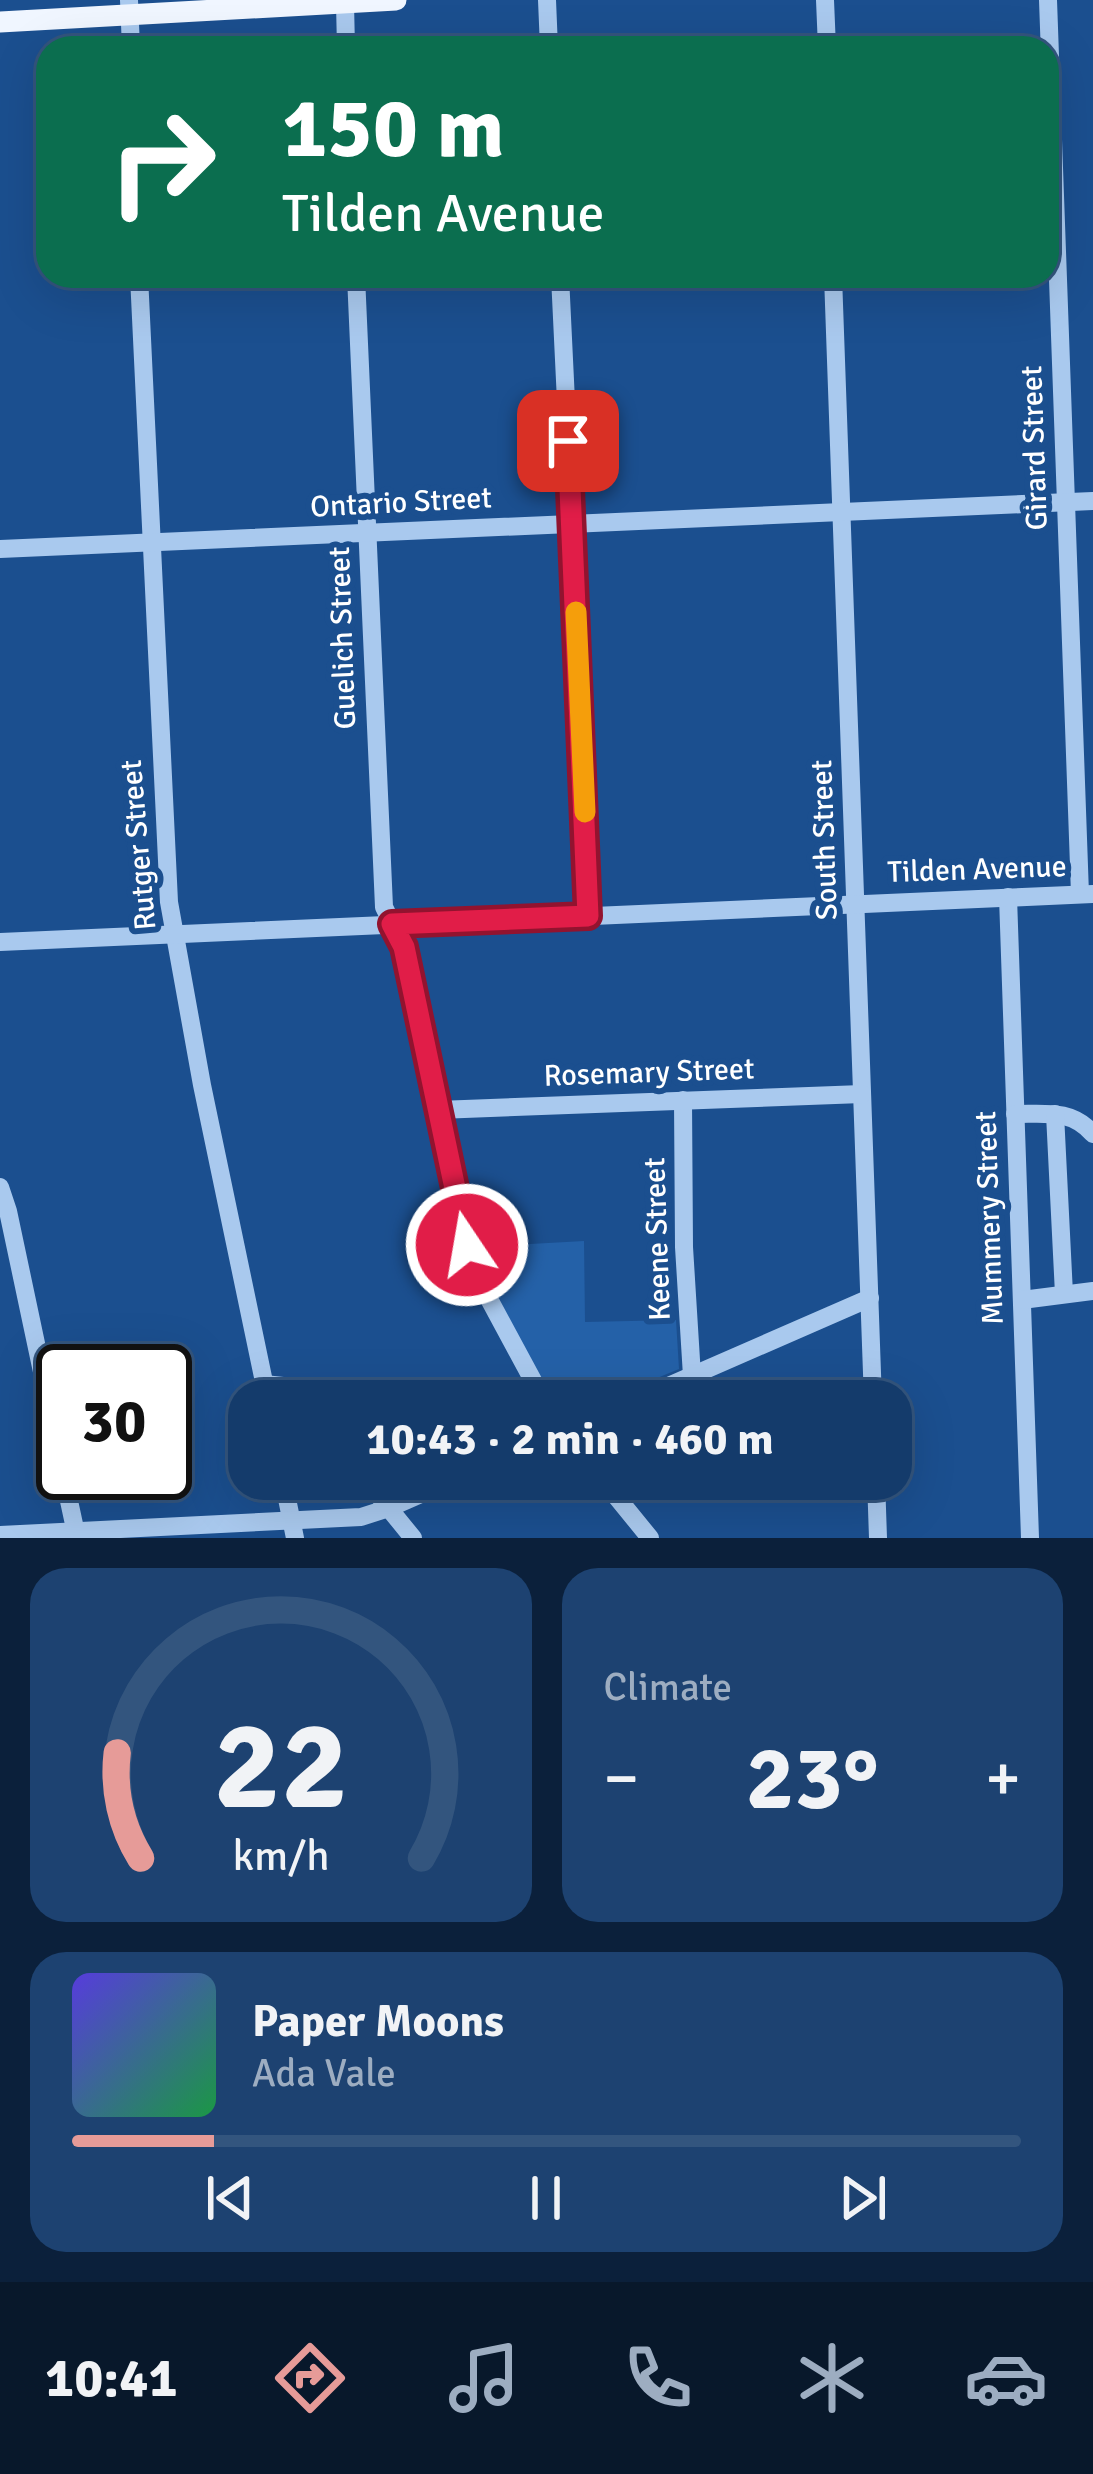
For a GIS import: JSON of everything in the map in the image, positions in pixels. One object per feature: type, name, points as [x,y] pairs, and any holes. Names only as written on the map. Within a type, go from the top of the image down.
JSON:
[{"type":"main road","points":[[0,22],[124,5],[396,0]]},
{"type":"street","points":[[547,0],[549,36]]},
{"type":"street","points":[[825,0],[826,36]]},
{"type":"street","name":"Girard Street","points":[[1048,0],[1049,36]]},
{"type":"street","points":[[345,3],[346,36]]},
{"type":"street","points":[[124,5],[129,36]]},
{"type":"street","name":"Rutger Street","points":[[140,288],[167,878],[174,935],[264,1380]]},
{"type":"street","name":"Guelich Street","points":[[357,288],[384,907],[404,947],[475,1273],[533,1380]]},
{"type":"street","points":[[561,288],[588,916]]},
{"type":"street","name":"South Street","points":[[833,288],[872,1380]]},
{"type":"street","name":"Girard Street","points":[[1058,288],[1087,894]]},
{"type":"street","name":"Ontario Street","points":[[0,549],[1093,501]]},
{"type":"street","name":"Tilden Avenue","points":[[0,942],[1087,894]]},
{"type":"street","name":"Mummery Street","points":[[1008,897],[1030,1538]]},
{"type":"street","name":"Rosemary Street","points":[[438,1111],[862,1094]]},
{"type":"street","name":"Keene Street","points":[[683,1100],[684,1247],[692,1376]]},
{"type":"street","points":[[1015,1114],[1067,1114],[1093,1134]]},
{"type":"street","points":[[1054,1114],[1064,1294]]},
{"type":"street","points":[[0,1187],[36,1344]]},
{"type":"street","points":[[1022,1300],[1093,1291]]},
{"type":"street","points":[[683,1380],[870,1298]]},
{"type":"street","points":[[69,1500],[76,1535]]},
{"type":"street","points":[[382,1500],[413,1538]]},
{"type":"street","points":[[0,1535],[293,1529],[361,1517],[406,1500]]},
{"type":"street","points":[[619,1500],[650,1538]]},
{"type":"street","points":[[877,1500],[878,1538]]},
{"type":"shaded area","points":[[584,1241],[585,1322],[676,1320],[679,1369],[652,1380],[541,1380],[485,1277],[477,1247]]},
{"type":"slow traffic","points":[[576,612],[585,812]]},
{"type":"route","points":[[467,1245],[404,947],[392,924],[588,916],[568,441]]}]
